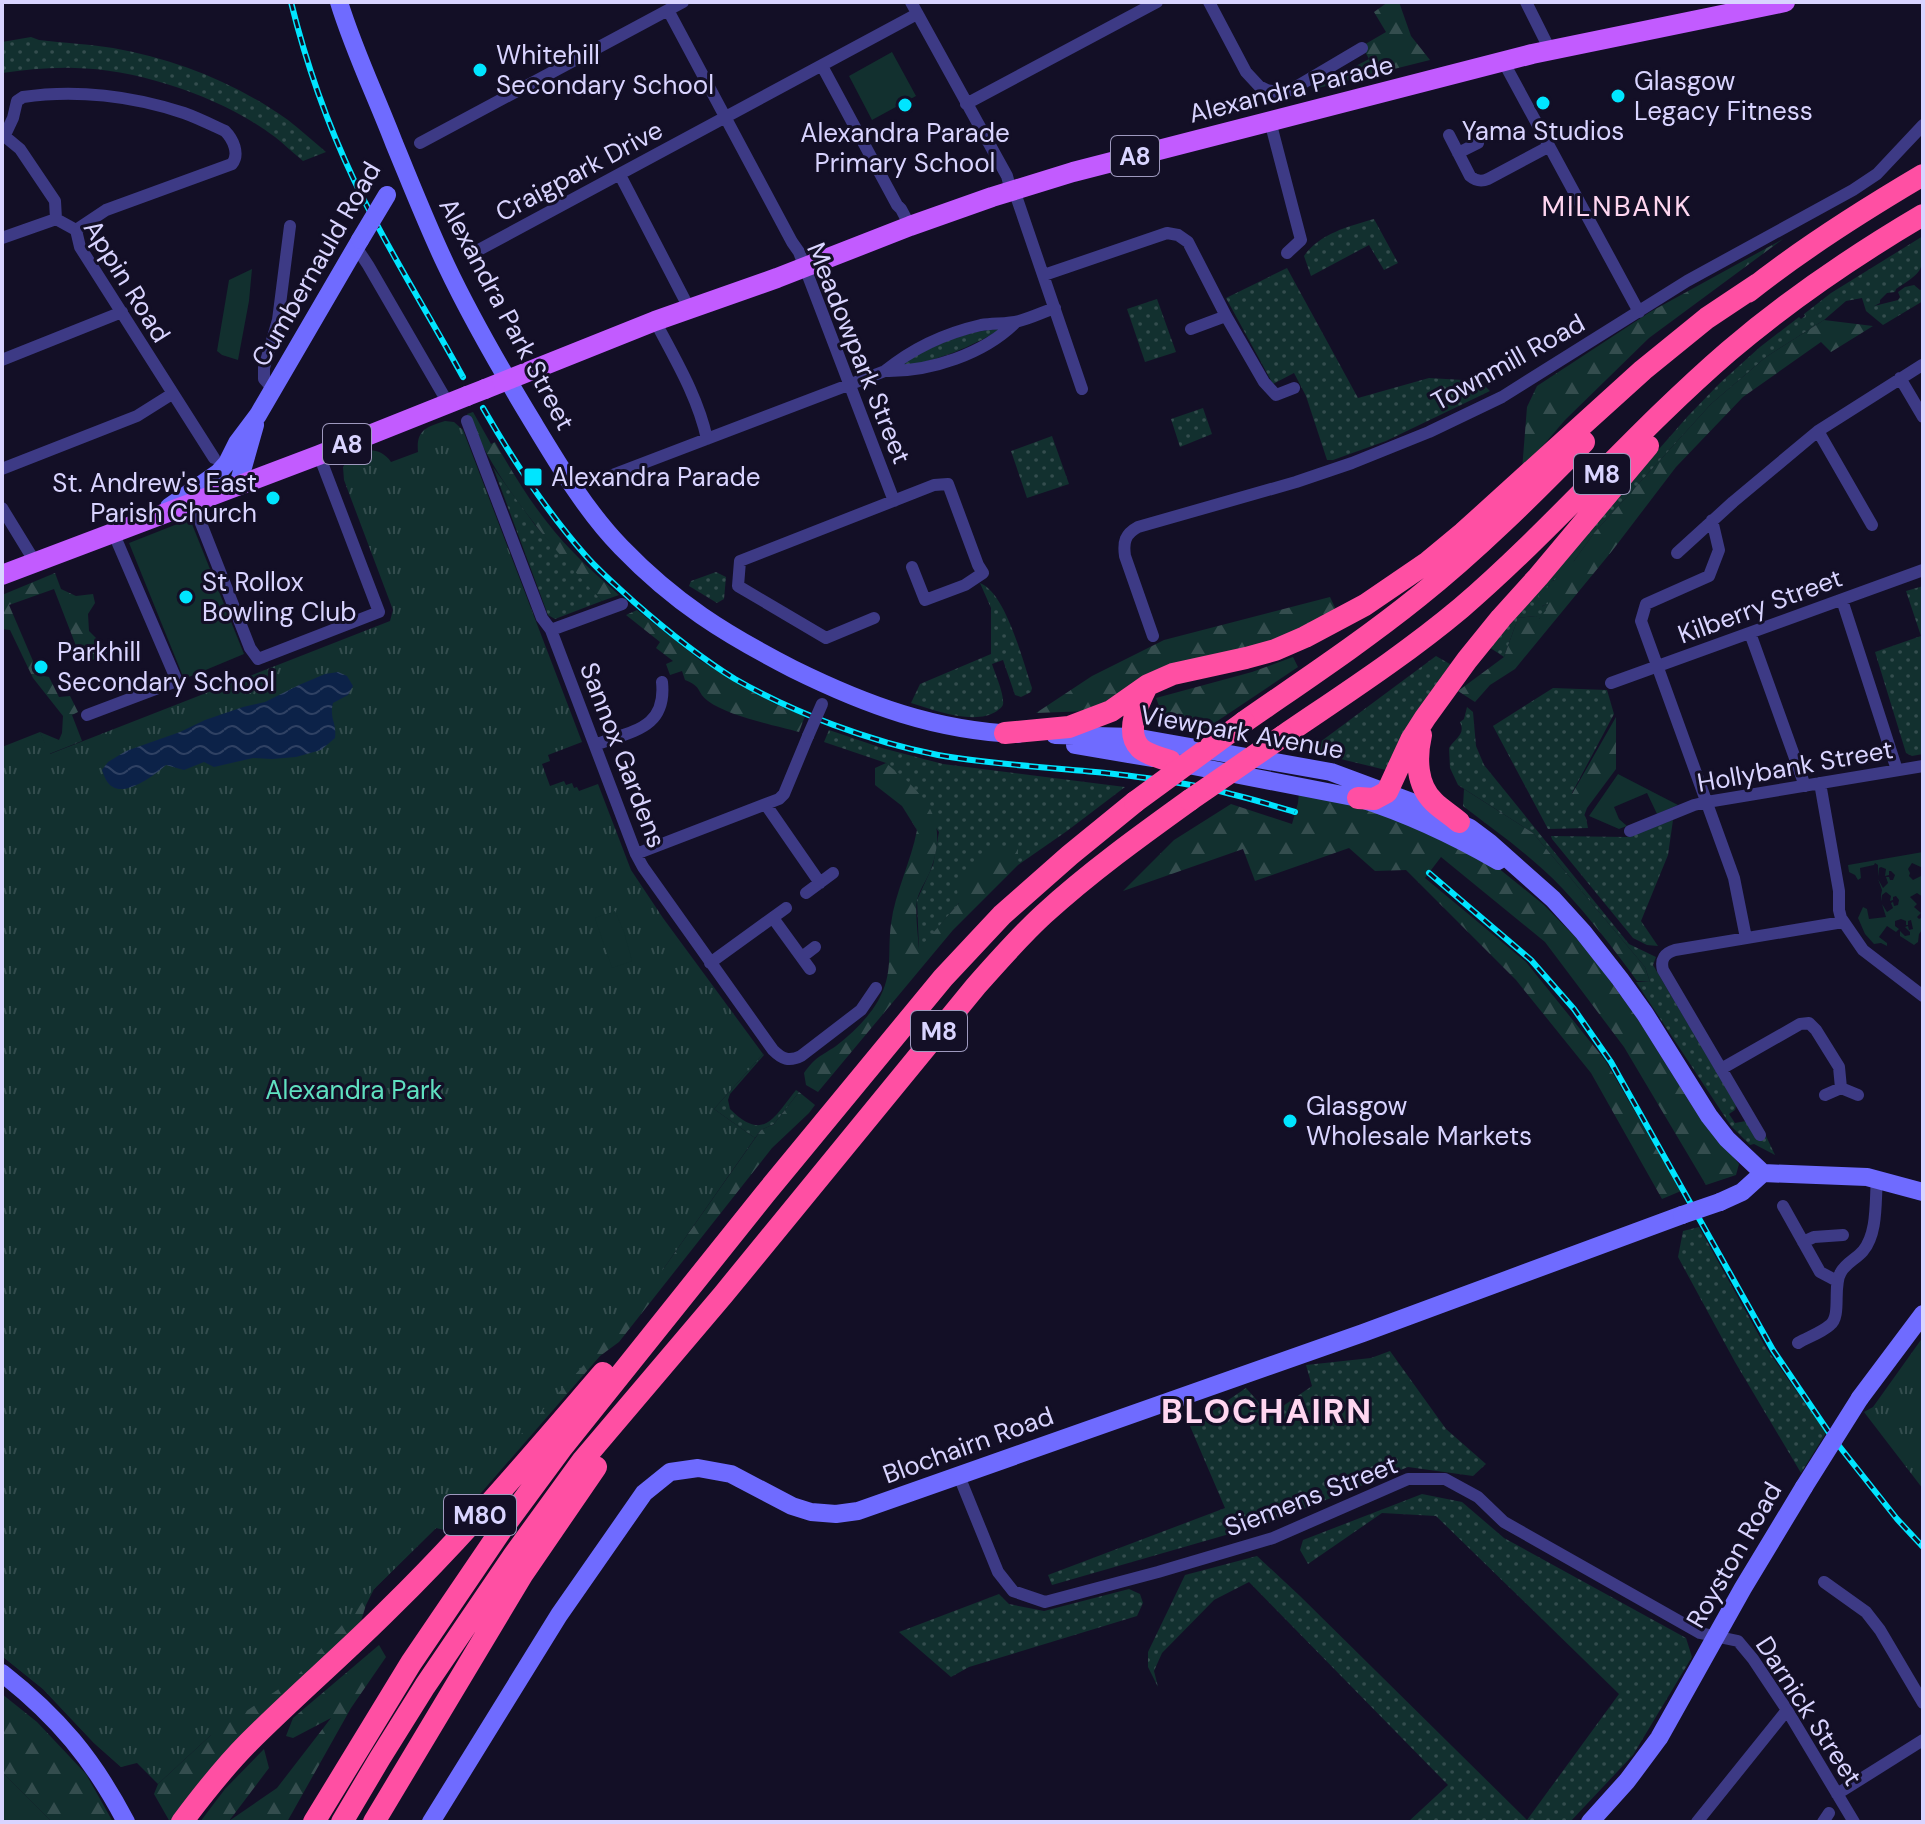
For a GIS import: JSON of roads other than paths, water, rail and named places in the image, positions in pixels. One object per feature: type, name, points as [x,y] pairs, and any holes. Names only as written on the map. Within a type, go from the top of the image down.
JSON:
[{"type":"highway","name":"M8","points":[[314,1822],[411,1663],[502,1529],[578,1427],[943,978],[1002,915],[1135,802],[1381,626],[1464,559],[1702,329],[1784,263],[1923,175]]},
{"type":"highway","name":"M8","points":[[342,1822],[425,1686],[583,1460],[1008,950],[1089,876],[1190,800],[1430,633],[1545,530],[1662,413],[1730,351],[1832,272],[1923,215]]},
{"type":"highway","points":[[1005,733],[1069,727],[1111,711],[1148,685],[1173,674],[1275,650],[1365,605],[1428,562],[1643,370],[1707,318],[1758,284]]},
{"type":"highway","points":[[1358,798],[1374,799],[1387,792],[1411,740],[1425,718],[1501,618],[1730,351]]},
{"type":"highway","points":[[1148,685],[1134,712],[1134,737],[1141,749],[1170,761]]},
{"type":"highway","points":[[1425,718],[1418,760],[1422,783],[1433,801],[1459,822]]},
{"type":"highway","name":"M80","points":[[182,1822],[248,1743],[444,1554],[765,1194]]},
{"type":"highway","name":"M80","points":[[374,1822],[522,1575],[723,1295]]},
{"type":"main road","name":"Alexandra Parade","points":[[238,485],[689,308],[1012,190],[1503,61],[1785,2]]},
{"type":"main road","name":"Cumbernauld Road","points":[[2,575],[238,485]]},
{"type":"street","name":"Cumbernauld Road","points":[[152,518],[218,473],[227,463],[403,169],[339,2]]},
{"type":"street","points":[[420,143],[683,2]]},
{"type":"street","points":[[966,104],[1157,2]]},
{"type":"street","points":[[1209,2],[1246,72],[1267,90],[1291,90],[1362,48]]},
{"type":"street","points":[[1526,2],[1550,50]]},
{"type":"street","points":[[916,6],[1007,176],[1082,389]]},
{"type":"street","name":"Craigpark Drive","points":[[473,253],[822,66],[916,6]]},
{"type":"street","name":"Meadowpark Street","points":[[668,10],[799,252],[894,501]]},
{"type":"street","points":[[1503,61],[1639,312]]},
{"type":"street","points":[[822,66],[910,226]]},
{"type":"street","points":[[4,134],[13,118],[17,101],[23,97],[83,94],[146,102],[187,114],[228,134],[236,152],[232,164],[106,210],[76,230]]},
{"type":"street","points":[[1270,121],[1301,240],[1287,253]]},
{"type":"street","name":"Townmill Road","points":[[1153,636],[1125,556],[1123,547],[1129,532],[1352,463],[1429,432],[1502,397],[1687,281],[1853,190],[1877,174],[1923,125]]},
{"type":"street","name":"Appin Road","points":[[4,134],[20,149],[55,201],[56,219],[76,230],[80,247],[214,458]]},
{"type":"street","points":[[1449,135],[1474,180],[1484,181],[1548,147]]},
{"type":"street","points":[[1458,153],[1478,143]]},
{"type":"street","name":"Alexandra Park Street","points":[[403,169],[447,267],[507,379],[550,451],[599,522],[662,587],[702,618],[826,695]]},
{"type":"street","points":[[620,175],[689,308]]},
{"type":"street","points":[[2,238],[56,219]]},
{"type":"street","points":[[273,389],[264,379],[264,368],[278,320],[290,226]]},
{"type":"street","points":[[1044,275],[1167,233],[1178,235],[1188,242],[1264,382],[1276,395],[1294,388]]},
{"type":"street","points":[[358,244],[368,265],[466,396]]},
{"type":"street","points":[[607,477],[885,371],[900,359],[944,336],[981,325],[1016,322],[1055,308]]},
{"type":"street","points":[[2,360],[122,312]]},
{"type":"street","points":[[1191,329],[1226,316]]},
{"type":"street","points":[[655,321],[703,419],[707,439]]},
{"type":"street","points":[[885,371],[902,372],[967,354],[1004,333],[1016,322]]},
{"type":"street","points":[[1677,553],[1818,431],[1922,365]]},
{"type":"street","points":[[1900,378],[1923,417]]},
{"type":"street","points":[[2,469],[137,416],[172,394]]},
{"type":"street","name":"Cumbernauld Road","points":[[238,485],[258,415]]},
{"type":"street","name":"Sannox Gardens","points":[[467,421],[636,854],[710,963],[779,1056],[785,1059],[793,1060],[801,1056],[861,1010],[876,988]]},
{"type":"street","points":[[1818,431],[1872,525]]},
{"type":"street","points":[[193,503],[250,648],[258,659],[379,612],[319,455]]},
{"type":"street","points":[[874,618],[826,638],[738,586],[740,561],[934,485],[948,484],[983,573],[965,585],[925,600],[912,567]]},
{"type":"street","points":[[2,508],[35,562]]},
{"type":"street","points":[[1712,520],[1719,550],[1709,576],[1646,604],[1641,621],[1734,878],[1746,938]]},
{"type":"street","points":[[87,715],[177,681],[113,532]]},
{"type":"street","name":"Kilberry Street","points":[[1611,683],[1923,570]]},
{"type":"street","points":[[1842,600],[1897,770]]},
{"type":"street","points":[[551,630],[622,604]]},
{"type":"street","points":[[1750,633],[1805,786]]},
{"type":"street","points":[[595,745],[656,718],[664,695],[662,682]]},
{"type":"street","points":[[636,854],[774,802],[784,794],[826,695]]},
{"type":"street","name":"Viewpark Avenue","points":[[826,695],[958,729],[1134,737],[1331,772],[1459,822],[1490,843],[1569,916],[1645,1014],[1709,1116],[1727,1139],[1763,1173]]},
{"type":"street","name":"Viewpark Avenue","points":[[1005,733],[1358,798],[1446,832],[1535,883]]},
{"type":"street","name":"Hollybank Street","points":[[1630,831],[1707,802],[1923,766]]},
{"type":"street","points":[[1820,783],[1843,922],[1868,954],[1923,996]]},
{"type":"street","points":[[766,805],[820,883]]},
{"type":"street","points":[[806,893],[833,873]]},
{"type":"street","points":[[710,963],[786,908]]},
{"type":"street","points":[[773,918],[810,969]]},
{"type":"street","points":[[1760,1135],[1740,1114],[1721,1069],[1663,970],[1661,964],[1664,956],[1675,950],[1843,922]]},
{"type":"street","points":[[802,957],[815,947]]},
{"type":"street","points":[[1721,1069],[1806,1023],[1814,1027],[1837,1064],[1841,1088]]},
{"type":"street","points":[[1825,1095],[1841,1088],[1858,1095]]},
{"type":"street","points":[[1763,1173],[1855,1176],[1923,1192]]},
{"type":"street","name":"Blochairn Road","points":[[431,1822],[559,1615],[644,1493],[670,1472],[698,1468],[731,1474],[792,1506],[811,1512],[836,1514],[858,1511],[1363,1333],[1720,1202],[1742,1192],[1763,1173]]},
{"type":"street","points":[[1798,1343],[1833,1323],[1837,1281],[1843,1268],[1869,1242],[1877,1179]]},
{"type":"street","points":[[1783,1206],[1822,1273],[1837,1281]]},
{"type":"street","points":[[1803,1242],[1843,1235]]},
{"type":"street","name":"Royston Road","points":[[1590,1822],[1627,1781],[1659,1738],[1804,1487],[1860,1398],[1923,1314]]},
{"type":"street","name":"Siemens Street","points":[[959,1476],[998,1572],[1013,1591],[1045,1602],[1273,1538],[1408,1479],[1445,1479],[1478,1497],[1504,1522],[1556,1553],[1700,1633],[1718,1636]]},
{"type":"street","points":[[1824,1582],[1866,1612],[1923,1703]]},
{"type":"street","name":"Darnick Street","points":[[1718,1636],[1738,1641],[1753,1659],[1854,1822]]},
{"type":"street","points":[[2,1673],[34,1699],[80,1747],[126,1822]]},
{"type":"street","points":[[1697,1822],[1787,1710]]},
{"type":"street","points":[[1837,1794],[1923,1740]]},
{"type":"water","points":[[338,672],[347,676],[353,686],[348,695],[333,703],[335,738],[321,750],[296,757],[253,758],[214,767],[204,762],[184,770],[166,765],[141,783],[126,789],[113,787],[105,777],[102,770],[108,762],[126,751],[205,720],[265,702],[325,674]]},
{"type":"railway","points":[[291,2],[318,92],[354,180],[463,377]]},
{"type":"railway","points":[[483,408],[544,503],[592,562],[683,643],[735,679],[782,703],[834,725],[938,755],[1169,781],[1216,790],[1295,812]]},
{"type":"railway","points":[[1429,873],[1531,960],[1574,1009],[1611,1062],[1773,1350],[1832,1437],[1923,1547]]},
{"type":"place","name":"Whitehill Secondary School","points":[[480,70]]},
{"type":"place","name":"Glasgow Legacy Fitness","points":[[1618,96]]},
{"type":"place","name":"Yama Studios","points":[[1543,103]]},
{"type":"place","name":"Alexandra Parade Primary School","points":[[905,105]]},
{"type":"place","name":"Alexandra Parade","points":[[533,477]]},
{"type":"place","name":"St. Andrew's East Parish Church","points":[[273,498]]},
{"type":"place","name":"St Rollox Bowling Club","points":[[186,597]]},
{"type":"place","name":"Parkhill Secondary School","points":[[41,667]]},
{"type":"place","name":"Glasgow Wholesale Markets","points":[[1290,1121]]},
{"type":"district","name":"MILNBANK","points":[[1617,206]]},
{"type":"district","name":"BLOCHAIRN","points":[[1267,1411]]},
{"type":"park label","name":"Alexandra Park","points":[[354,1090]]}]
